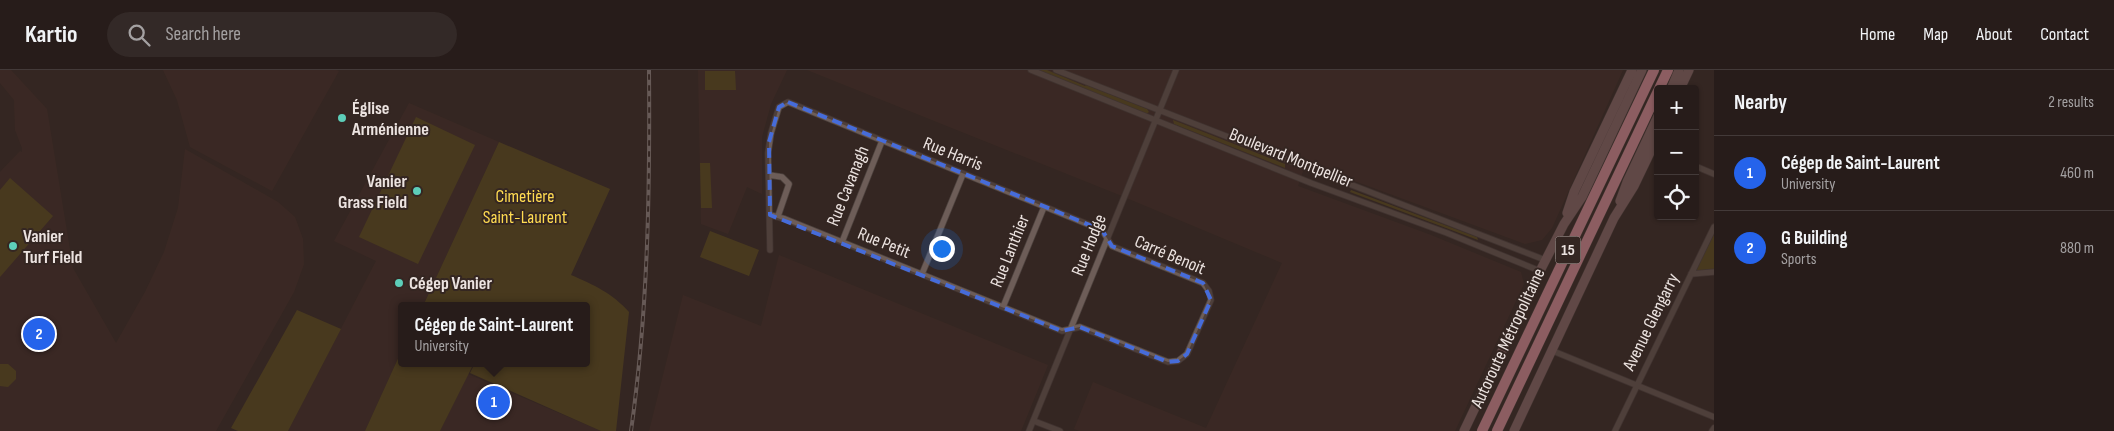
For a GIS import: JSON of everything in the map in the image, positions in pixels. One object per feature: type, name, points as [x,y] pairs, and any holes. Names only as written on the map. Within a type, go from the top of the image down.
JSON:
[{"type":"highway","name":"Autoroute Métropolitaine","points":[[1482,431],[1654,70]]},
{"type":"highway","name":"Autoroute Métropolitaine","points":[[1660,85],[1668,70]]},
{"type":"highway","name":"Autoroute Métropolitaine","points":[[1497,431],[1654,98]]},
{"type":"main road","points":[[1564,224],[1573,194],[1632,70]]},
{"type":"main road","points":[[1464,431],[1545,260],[1564,224],[1582,197],[1642,70]]},
{"type":"main road","points":[[1675,85],[1679,70]]},
{"type":"main road","points":[[1677,85],[1689,70]]},
{"type":"main road","points":[[1514,431],[1614,218],[1627,182],[1654,125]]},
{"type":"main road","points":[[1614,218],[1654,152]]},
{"type":"street","name":"Boulevard Montpellier","points":[[1031,70],[1311,183],[1447,233],[1540,271]]},
{"type":"street","name":"Boulevard Montpellier","points":[[1056,70],[1545,260]]},
{"type":"street","name":"Rue Hodge","points":[[1029,431],[1176,70]]},
{"type":"street","name":"Rue Harris","points":[[769,175],[771,133],[778,108],[783,103],[790,103],[1102,230],[1108,238]]},
{"type":"street","name":"Rue Cavanagh","points":[[842,242],[882,141]]},
{"type":"street","points":[[1699,168],[1714,174]]},
{"type":"street","points":[[922,274],[963,174]]},
{"type":"street","points":[[770,250],[769,175],[779,176],[790,184],[778,216]]},
{"type":"street","name":"Rue Lanthier","points":[[1003,307],[1044,207]]},
{"type":"street","name":"Rue Petit","points":[[770,215],[778,216],[1062,331],[1071,329]]},
{"type":"street","name":"Avenue Glengarry","points":[[1615,431],[1714,227]]},
{"type":"street","name":"Carré Benoit","points":[[1071,329],[1080,327],[1163,360],[1176,362],[1187,354],[1210,305],[1210,293],[1203,283],[1112,246],[1108,238]]},
{"type":"street","points":[[1691,274],[1714,272]]},
{"type":"street","points":[[1553,351],[1714,417]]},
{"type":"street","points":[[1034,420],[1060,431]]},
{"type":"highlighted area","points":[[788,102],[1102,230],[1112,246],[1203,283],[1211,300],[1187,354],[1178,361],[1168,362],[1080,327],[1062,331],[770,215],[769,142],[779,107]]},
{"type":"shaded area","points":[[0,70],[11,70],[47,109],[73,268],[116,343],[145,292],[164,252],[178,208],[185,149],[278,202],[295,217],[303,239],[304,264],[294,292],[216,431],[0,431],[0,172],[20,151],[22,152],[22,148],[15,130],[14,100],[0,83]]},
{"type":"shaded area","points":[[163,70],[339,71],[272,191],[190,147],[177,100]]},
{"type":"shaded area","points":[[698,70],[787,70],[771,104],[762,137],[762,194],[747,187],[728,234],[701,224]]},
{"type":"shaded area","points":[[807,70],[1623,70],[1552,228],[1542,240],[1525,244],[1306,163],[1298,186],[1431,235],[1521,272],[1524,284],[1455,431],[1080,431],[1074,429],[1093,382],[1206,428],[1282,263],[1117,194]]},
{"type":"shaded area","name":"Cégep Vanier","points":[[409,103],[499,142],[425,302],[398,302],[398,359],[365,431],[288,431],[376,261],[334,241]]},
{"type":"shaded area","points":[[779,255],[1048,365],[1021,431],[649,431],[683,295],[761,326]]},
{"type":"shaded area","points":[[468,374],[601,431],[440,431]]},
{"type":"green space","points":[[1037,70],[1047,70],[1147,109],[1149,112],[1146,114]]},
{"type":"green space","points":[[705,71],[735,71],[736,90],[705,90]]},
{"type":"green space","name":"Vanier Grass Field","points":[[416,117],[475,145],[418,264],[359,237]]},
{"type":"green space","points":[[1173,120],[1285,164],[1285,168],[1174,124]]},
{"type":"green space","name":"Cimetière Saint-Laurent","points":[[499,142],[610,189],[571,275],[595,286],[623,305],[629,312],[616,431],[601,431],[470,373],[473,367],[590,367],[590,302],[425,302]]},
{"type":"green space","points":[[700,163],[710,163],[712,208],[701,208]]},
{"type":"green space","name":"Vanier Turf Field","points":[[10,178],[53,216],[0,277],[0,190]]},
{"type":"green space","points":[[1351,190],[1477,237],[1478,240],[1350,192]]},
{"type":"green space","points":[[1714,227],[1714,272],[1691,274]]},
{"type":"green space","points":[[710,231],[759,250],[749,276],[700,257]]},
{"type":"green space","points":[[297,310],[341,329],[288,431],[238,431],[231,428]]},
{"type":"green space","points":[[398,359],[398,367],[472,367],[440,431],[365,431]]},
{"type":"green space","points":[[0,364],[8,364],[16,371],[16,379],[8,387],[0,386]]},
{"type":"railway","points":[[631,431],[637,386],[647,251],[649,70]]},
{"type":"place","name":"Église Arménienne","points":[[342,118]]},
{"type":"place","name":"Vanier Grass Field","points":[[417,191]]},
{"type":"place","name":"Vanier Turf Field","points":[[13,246]]},
{"type":"place","name":"Cégep Vanier","points":[[399,283]]},
{"type":"place","name":"G Building","points":[[39,334]]},
{"type":"place","name":"Cégep de Saint-Laurent","points":[[494,402]]}]
